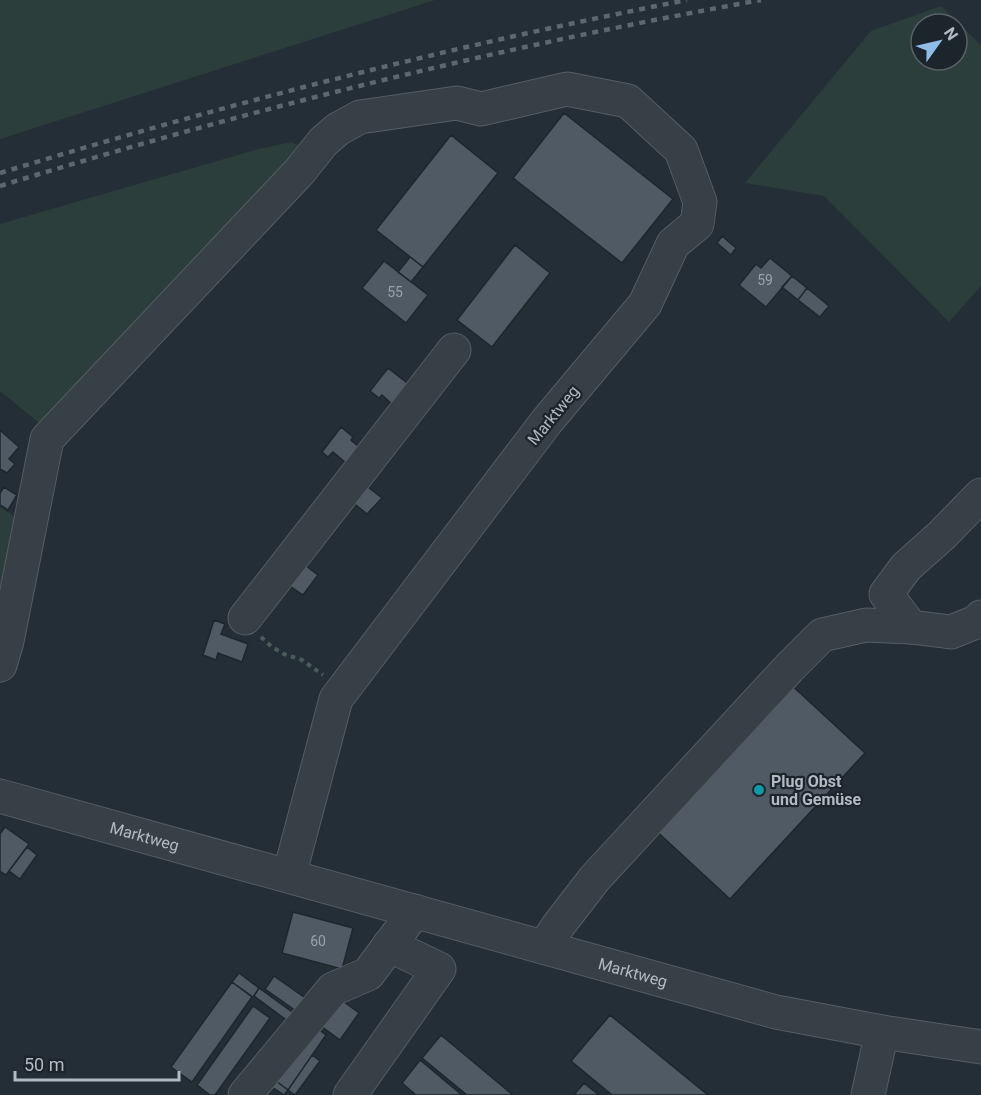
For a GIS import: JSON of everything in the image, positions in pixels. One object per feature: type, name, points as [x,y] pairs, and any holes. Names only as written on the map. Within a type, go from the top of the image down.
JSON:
[{"type":"street","name":"Marktweg","points":[[0,665],[7,641],[47,439],[300,171],[323,142],[338,129],[360,117],[457,102],[481,109],[567,89],[628,101],[681,150],[700,202],[697,224],[673,244],[645,304],[547,421],[336,699],[289,876]]},
{"type":"street","points":[[245,618],[454,350]]},
{"type":"street","points":[[911,627],[886,594],[906,567],[981,495]]},
{"type":"street","points":[[544,947],[595,879],[822,635],[866,625],[951,632],[976,622],[981,617]]},
{"type":"street","name":"Marktweg","points":[[0,796],[776,1012],[882,1032],[981,1047]]},
{"type":"street","points":[[245,1095],[333,989],[368,974],[415,911]]},
{"type":"street","points":[[350,1095],[439,969],[389,945]]},
{"type":"street","points":[[868,1095],[882,1032]]},
{"type":"path","points":[[245,618],[255,632],[272,647],[302,660],[343,690]]},
{"type":"shaded area","points":[[0,0],[435,0],[0,139]]},
{"type":"shaded area","points":[[941,6],[947,12],[924,12]]},
{"type":"shaded area","points":[[909,17],[909,72],[969,72],[969,33],[981,45],[981,286],[949,322],[824,196],[745,183],[871,31]]},
{"type":"shaded area","points":[[291,142],[304,148],[54,435],[0,391],[0,224],[259,149]]},
{"type":"shaded area","points":[[0,507],[25,523],[0,617]]},
{"type":"building","points":[[564,113],[673,199],[622,263],[513,178]]},
{"type":"building","points":[[451,135],[498,173],[423,267],[376,230]]},
{"type":"building","points":[[722,236],[736,248],[731,255],[717,243]]},
{"type":"building","points":[[515,245],[550,273],[492,347],[457,320]]},
{"type":"building","points":[[410,257],[423,267],[411,282],[398,272]]},
{"type":"building","points":[[770,258],[792,276],[766,307],[739,285],[756,264],[761,268]]},
{"type":"building","points":[[384,261],[428,295],[406,323],[362,288]]},
{"type":"building","points":[[792,276],[807,288],[798,300],[782,287]]},
{"type":"building","points":[[807,288],[829,306],[820,317],[798,300]]},
{"type":"building","points":[[388,368],[411,386],[394,406],[382,395],[379,398],[370,391]]},
{"type":"building","points":[[341,427],[365,452],[352,468],[333,452],[328,457],[322,452]]},
{"type":"building","points":[[0,430],[19,447],[9,459],[15,464],[7,473],[0,469]]},
{"type":"building","points":[[359,480],[382,498],[367,514],[346,497]]},
{"type":"building","points":[[4,487],[17,495],[8,510],[0,505],[0,493]]},
{"type":"building","points":[[306,566],[318,575],[303,595],[281,580]]},
{"type":"building","points":[[214,620],[225,624],[221,634],[248,644],[242,662],[218,653],[216,660],[203,655]]},
{"type":"building","name":"Plug Obst und Gemüse","points":[[787,681],[865,753],[730,899],[652,827]]},
{"type":"building","points":[[5,827],[29,844],[6,875],[0,871],[0,834]]},
{"type":"building","points":[[27,847],[37,855],[20,879],[9,871]]},
{"type":"building","points":[[293,912],[353,928],[342,969],[282,953]]},
{"type":"building","points":[[239,973],[259,988],[253,997],[232,982]]},
{"type":"building","points":[[274,976],[308,1000],[299,1013],[265,989]]},
{"type":"building","points":[[232,982],[252,997],[192,1082],[171,1067]]},
{"type":"building","points":[[259,988],[299,1017],[293,1025],[254,996]]},
{"type":"building","points":[[340,999],[359,1013],[340,1040],[321,1026]]},
{"type":"building","points":[[253,1006],[270,1018],[215,1095],[210,1095],[197,1085]]},
{"type":"building","points":[[610,1015],[708,1095],[612,1095],[571,1061]]},
{"type":"building","points":[[310,1023],[326,1035],[288,1090],[271,1077]]},
{"type":"building","points":[[441,1035],[513,1095],[467,1095],[422,1058]]},
{"type":"building","points":[[312,1055],[320,1061],[295,1095],[288,1090]]},
{"type":"building","points":[[420,1060],[462,1095],[416,1095],[402,1083]]},
{"type":"building","points":[[276,1081],[288,1090],[284,1095],[272,1087]]},
{"type":"building","points":[[584,1083],[599,1095],[574,1095]]},
{"type":"railway","points":[[0,173],[170,123],[427,56],[687,0]]},
{"type":"railway","points":[[0,186],[188,131],[378,81],[569,38],[761,0]]},
{"type":"place","name":"Plug Obst und Gemüse","points":[[759,790]]}]
